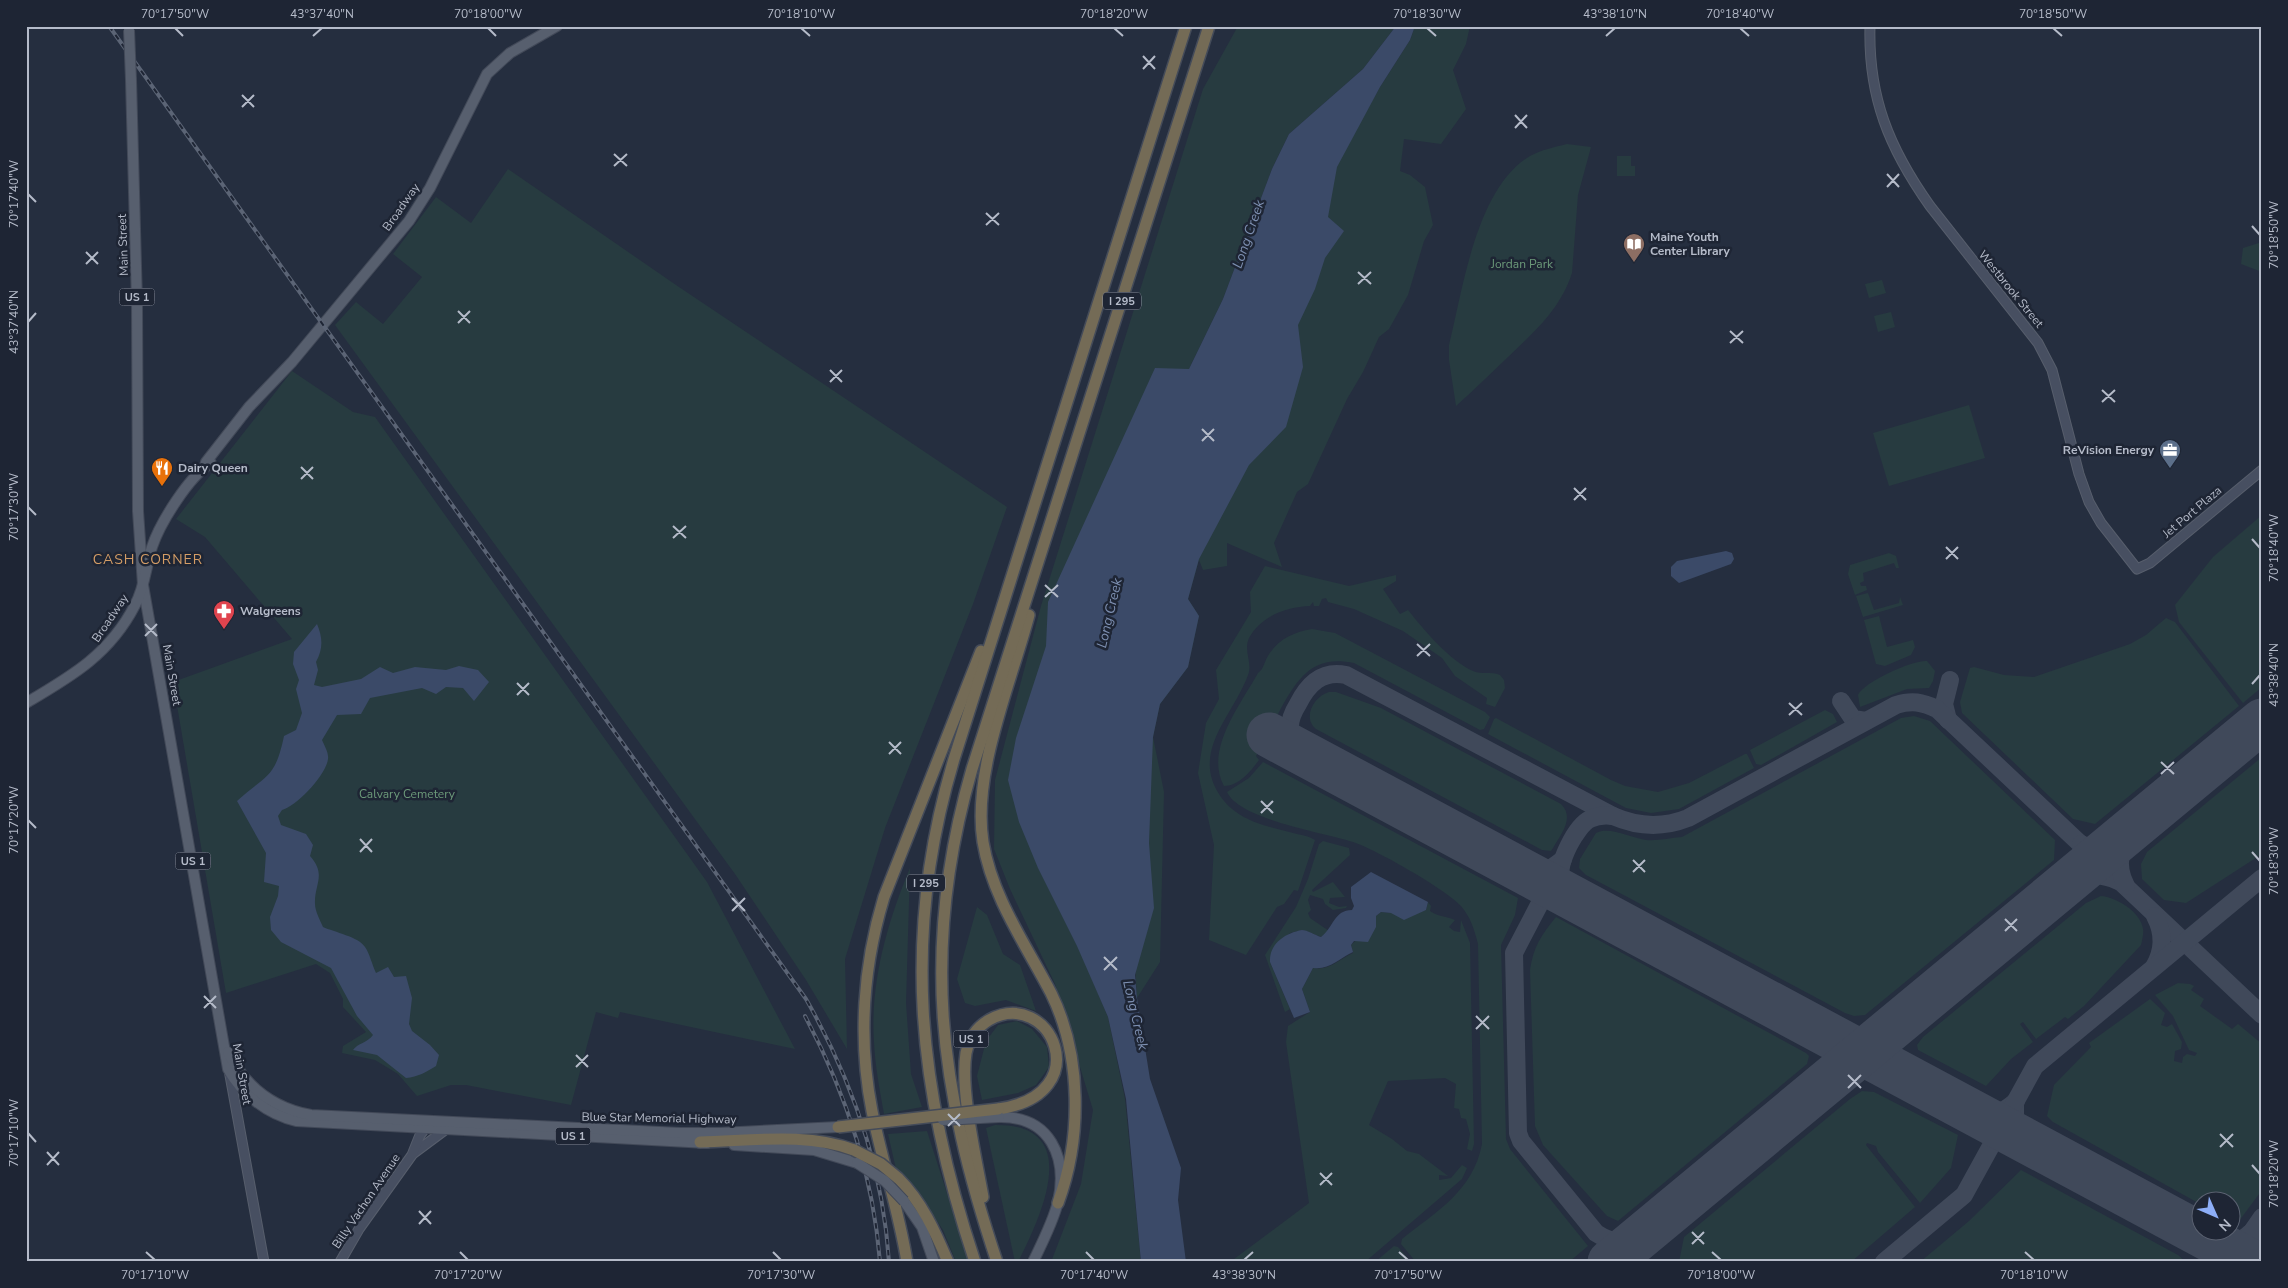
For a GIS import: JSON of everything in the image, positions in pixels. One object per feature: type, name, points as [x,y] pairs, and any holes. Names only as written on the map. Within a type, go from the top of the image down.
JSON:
[{"type":"highway","name":"I 295","points":[[975,1262],[948,1169],[930,1082],[922,1003],[922,930],[929,865],[940,807],[1185,26]]},
{"type":"highway","name":"I 295","points":[[997,1262],[964,1150],[949,1079],[942,1006],[942,935],[950,863],[965,792],[1209,26]]},
{"type":"highway","points":[[907,1262],[868,1093],[864,1018],[870,957],[879,914],[890,881],[981,651],[1032,514]]},
{"type":"highway","points":[[1039,561],[1038,578],[1032,606],[986,765],[981,820],[983,843],[994,883],[1057,1007],[1070,1049],[1074,1084],[1073,1132],[1065,1182],[1058,1203]]},
{"type":"highway","name":"US 1","points":[[838,1126],[999,1113],[1035,1097],[1049,1084],[1056,1068],[1056,1049],[1052,1038],[1040,1024],[1023,1015],[1004,1015],[986,1022],[971,1038],[966,1052],[966,1091],[990,1243]]},
{"type":"highway","name":"US 1","points":[[700,1142],[812,1140],[854,1150],[881,1164],[913,1194],[926,1213],[948,1262]]},
{"type":"main road","name":"Broadway","points":[[26,703],[67,678],[108,646],[133,610],[143,585],[152,546],[162,524],[205,466],[210,464],[253,411],[256,402],[408,221],[430,188],[487,74],[510,53],[557,26]]},
{"type":"main road","name":"Main Street","points":[[129,28],[137,302],[138,511],[143,585],[228,1069]]},
{"type":"main road","name":"Blue Star Memorial Highway","points":[[224,1040],[232,1060],[243,1077],[256,1091],[279,1106],[298,1112],[428,1125],[445,1130],[808,1149],[837,1156],[857,1163],[885,1181],[904,1201],[922,1227],[934,1262]]},
{"type":"main road","name":"Blue Star Memorial Highway","points":[[228,1069],[239,1086],[249,1096],[276,1114],[289,1120],[314,1123],[680,1133],[720,1133],[838,1126]]},
{"type":"main road","points":[[999,1113],[1031,1123],[1043,1131],[1051,1141],[1060,1162],[1058,1203],[1033,1260]]},
{"type":"street","name":"Westbrook Street","points":[[1870,26],[1869,58],[1872,78],[1883,122],[1892,143],[1914,184],[1930,206],[2038,343],[2054,377],[2079,474],[2090,502],[2101,523],[2137,569]]},
{"type":"street","name":"Jet Port Plaza","points":[[2137,569],[2150,563],[2262,470]]},
{"type":"street","name":"Main Street","points":[[228,1069],[264,1262]]},
{"type":"street","name":"Billy Vachon Avenue","points":[[340,1262],[359,1229],[412,1155],[428,1125]]},
{"type":"street","name":"Billy Vachon Avenue","points":[[412,1155],[445,1130]]},
{"type":"green space","points":[[1238,26],[1396,26],[1363,69],[1289,134],[1272,169],[1223,299],[1189,369],[1078,946],[1108,1017],[1125,1099],[1141,1262],[1051,1262],[1081,1184],[1093,1110],[1055,984],[1010,889],[994,849],[995,780],[1041,606],[1203,89]]},
{"type":"green space","points":[[1415,26],[1470,26],[1466,44],[1453,70],[1466,109],[1441,144],[1404,139],[1400,171],[1410,175],[1425,187],[1433,225],[1424,241],[1408,295],[1389,329],[1379,337],[1363,372],[1347,399],[1308,484],[1297,492],[1274,543],[1282,567],[1227,543],[1227,566],[1203,570],[1199,560],[1188,599],[1199,616],[1188,667],[1160,704],[1153,737],[1164,792],[1160,962],[1137,998],[1116,669],[1167,463],[1380,87],[1410,40]]},
{"type":"green space","name":"Jordan Park","points":[[1567,144],[1591,147],[1578,195],[1572,273],[1567,286],[1545,320],[1456,406],[1449,360],[1449,345],[1474,242],[1484,215],[1497,191],[1512,171],[1534,154]]},
{"type":"green space","points":[[1617,156],[1631,156],[1631,166],[1635,166],[1635,176],[1617,176]]},
{"type":"green space","points":[[508,169],[676,285],[1007,507],[973,604],[885,828],[845,959],[847,1049],[806,980],[735,874],[335,325],[356,302],[383,324],[422,277],[393,254],[436,197],[471,223]]},
{"type":"green space","points":[[2262,242],[2262,272],[2241,264],[2243,248]]},
{"type":"green space","points":[[1882,280],[1886,293],[1869,298],[1865,284]]},
{"type":"green space","points":[[1891,312],[1895,327],[1878,332],[1874,316]]},
{"type":"green space","name":"Calvary Cemetery","points":[[292,371],[353,412],[375,417],[707,882],[795,1049],[620,1012],[618,1018],[596,1012],[571,1105],[466,1085],[451,1085],[417,1096],[398,1074],[375,1060],[342,1053],[343,1046],[366,1032],[343,1007],[343,999],[330,973],[316,964],[226,993],[173,682],[292,639],[205,537],[176,519]]},
{"type":"green space","points":[[1969,405],[1985,458],[1889,486],[1873,433]]},
{"type":"green space","points":[[2262,515],[2262,687],[2243,703],[2179,622],[2175,605],[2213,557]]},
{"type":"green space","points":[[1889,553],[1896,556],[1899,568],[1896,568],[1894,563],[1863,573],[1864,581],[1860,583],[1861,586],[1866,586],[1867,590],[1855,595],[1848,574],[1850,565]]},
{"type":"green space","points":[[1265,566],[1349,586],[1396,575],[1396,581],[1383,589],[1400,614],[1408,610],[1455,660],[1476,672],[1500,675],[1504,680],[1505,688],[1495,707],[1486,704],[1487,698],[1455,676],[1442,658],[1403,631],[1354,609],[1328,602],[1326,598],[1322,599],[1319,606],[1314,606],[1313,602],[1310,606],[1292,608],[1275,614],[1267,618],[1254,630],[1247,643],[1248,675],[1242,690],[1217,734],[1212,749],[1210,765],[1212,780],[1221,797],[1244,817],[1263,825],[1315,840],[1298,891],[1294,890],[1284,904],[1277,907],[1246,955],[1209,940],[1214,845],[1198,773],[1206,723],[1219,699],[1216,670],[1251,612],[1250,592]]},
{"type":"green space","points":[[1868,593],[1874,610],[1899,603],[1900,597],[1903,605],[1863,617],[1856,596]]},
{"type":"green space","points":[[1879,616],[1887,647],[1913,640],[1915,647],[1911,655],[1885,666],[1876,664],[1864,620]]},
{"type":"green space","points":[[2166,618],[2175,622],[2239,706],[2095,824],[2073,819],[1962,713],[1960,702],[1970,668],[1974,667],[2004,675],[2034,677],[2130,644],[2146,635]]},
{"type":"green space","points":[[1312,629],[1335,633],[1485,712],[1490,717],[1484,729],[1480,730],[1354,663],[1327,662],[1308,672],[1292,689],[1256,756],[1259,760],[1252,769],[1240,781],[1224,786],[1219,772],[1218,758],[1221,743],[1234,713],[1272,650],[1287,637]]},
{"type":"green space","points":[[1927,661],[1935,671],[1929,688],[1907,689],[1860,707],[1858,695],[1869,684],[1900,668]]},
{"type":"green space","points":[[1329,692],[1336,692],[1381,708],[1561,804],[1565,809],[1567,820],[1563,832],[1551,851],[1542,850],[1316,729],[1310,719],[1312,708],[1319,698]]},
{"type":"green space","points":[[1825,710],[1833,714],[1837,722],[1761,765],[1756,764],[1750,750]]},
{"type":"green space","points":[[1914,716],[1930,721],[2055,840],[2054,860],[1865,1015],[1854,1016],[1845,1013],[1586,875],[1579,868],[1580,859],[1596,833],[1607,831],[1650,840],[1682,837],[1901,718]]},
{"type":"green space","points":[[1496,718],[1625,786],[1658,792],[1689,783],[1745,754],[1747,754],[1754,768],[1679,809],[1651,813],[1626,808],[1488,734]]},
{"type":"green space","points":[[2262,757],[2262,854],[2186,903],[2164,900],[2142,879],[2141,864],[2147,852]]},
{"type":"green space","points":[[1263,762],[1518,898],[1515,915],[1501,945],[1506,1139],[1510,1149],[1588,1246],[1569,1262],[1416,1262],[1401,1244],[1402,1239],[1452,1199],[1462,1187],[1471,1175],[1482,1144],[1478,944],[1475,933],[1461,906],[1441,890],[1393,861],[1353,842],[1284,824],[1248,810],[1235,802],[1227,792],[1249,778]]},
{"type":"green space","points":[[1323,841],[1349,848],[1350,855],[1312,890],[1313,892],[1333,882],[1345,897],[1330,898],[1329,903],[1339,907],[1347,906],[1346,908],[1333,910],[1325,904],[1323,899],[1310,895],[1308,900],[1311,910],[1308,913],[1310,918],[1329,931],[1321,937],[1303,930],[1290,933],[1270,962],[1290,1009],[1285,1012],[1265,955],[1296,907],[1308,879],[1319,844]]},
{"type":"green space","points":[[910,868],[906,1003],[911,1074],[922,1107],[884,1114],[875,1051],[873,1020],[875,998],[887,932]]},
{"type":"green space","points":[[2101,896],[2114,899],[2133,911],[2141,923],[2143,935],[2141,945],[2084,1006],[2068,1019],[2065,1017],[2036,1039],[2023,1022],[2020,1024],[2033,1042],[2011,1059],[1986,1086],[1918,1050],[1917,1045],[1923,1037],[2086,903]]},
{"type":"green space","points":[[1428,902],[1431,906],[1430,911],[1455,920],[1449,927],[1454,931],[1460,932],[1461,920],[1470,943],[1474,1144],[1472,1151],[1467,1149],[1470,1134],[1466,1119],[1461,1118],[1459,1109],[1454,1108],[1456,1084],[1445,1078],[1388,1081],[1369,1125],[1407,1151],[1419,1154],[1448,1176],[1439,1175],[1439,1180],[1451,1178],[1462,1165],[1467,1168],[1462,1179],[1365,1262],[1230,1262],[1309,1203],[1286,1042],[1288,1026],[1310,1012],[1302,989],[1313,968],[1324,968],[1353,953],[1351,945],[1376,921],[1376,916],[1381,912],[1426,910]]},
{"type":"green space","points":[[977,907],[987,915],[1003,954],[1020,965],[1036,1011],[1006,1000],[975,1006],[965,1003],[957,979]]},
{"type":"green space","points":[[1556,917],[1809,1056],[1807,1064],[1618,1221],[1607,1216],[1543,1145],[1535,1126],[1530,970],[1533,954],[1539,941]]},
{"type":"green space","points":[[2178,983],[2190,984],[2194,986],[2191,990],[2204,999],[2200,1006],[2232,1029],[2238,1024],[2262,1044],[2262,1190],[2240,1220],[2240,1190],[2190,1190],[2190,1198],[2053,1122],[2047,1116],[2054,1085],[2091,1047],[2089,1043],[2150,999],[2165,1013],[2161,1025],[2167,1027],[2172,1024],[2182,1042],[2181,1049],[2175,1051],[2174,1061],[2182,1063],[2183,1057],[2187,1054],[2195,1056],[2197,1053],[2189,1050],[2173,1016],[2155,995]]},
{"type":"green space","points":[[1017,1021],[1032,1029],[1047,1047],[1049,1067],[1036,1085],[1018,1093],[982,1100],[977,1076],[986,1041],[998,1025]]},
{"type":"green space","points":[[1862,1091],[1874,1092],[1958,1135],[1951,1168],[1920,1203],[1878,1152],[1876,1146],[1867,1143],[1866,1145],[1915,1207],[1851,1262],[1679,1262],[1684,1237]]},
{"type":"green space","points":[[995,1125],[1023,1129],[1040,1140],[1048,1156],[1049,1176],[1045,1198],[1037,1221],[1018,1262],[1015,1262],[986,1128]]},
{"type":"green space","points":[[927,1131],[969,1262],[956,1262],[943,1230],[909,1180],[896,1169],[888,1134]]},
{"type":"green space","points":[[2021,1170],[2178,1255],[2186,1262],[1920,1262],[1969,1221]]},
{"type":"green space","points":[[1394,1246],[1398,1247],[1411,1262],[1375,1262]]},
{"type":"water","name":"Long Creek","points":[[1396,26],[1415,26],[1410,40],[1380,87],[1337,167],[1328,217],[1344,231],[1325,258],[1315,289],[1298,325],[1303,367],[1286,427],[1249,465],[1199,559],[1188,599],[1199,616],[1188,667],[1160,704],[1153,737],[1149,843],[1154,908],[1135,975],[1150,1079],[1181,1168],[1178,1200],[1186,1262],[1141,1262],[1126,1099],[1108,1017],[1077,946],[1038,868],[1019,822],[1008,780],[1016,738],[1046,646],[1048,602],[1155,368],[1189,369],[1223,299],[1272,169],[1289,134],[1363,69]]},
{"type":"water","points":[[1726,551],[1732,553],[1734,559],[1731,564],[1679,583],[1671,576],[1671,567],[1677,561]]},
{"type":"water","points":[[317,624],[321,643],[320,653],[316,662],[318,670],[314,685],[322,687],[361,679],[380,667],[393,673],[415,667],[446,670],[459,666],[478,670],[489,682],[474,701],[463,688],[446,687],[436,694],[422,688],[370,698],[361,714],[337,715],[322,740],[328,759],[322,773],[303,796],[282,810],[278,816],[281,825],[306,834],[313,845],[310,856],[319,874],[315,907],[323,927],[362,943],[376,973],[388,967],[394,977],[406,976],[412,998],[409,1024],[412,1031],[439,1055],[436,1066],[422,1074],[406,1078],[377,1055],[353,1050],[373,1035],[357,1016],[331,968],[281,942],[271,930],[270,917],[278,896],[279,886],[264,882],[266,853],[237,801],[263,780],[273,768],[281,750],[284,736],[296,730],[302,713],[296,689],[299,680],[293,664],[294,652]]},
{"type":"water","points":[[1371,872],[1428,902],[1426,910],[1404,920],[1391,913],[1381,912],[1376,916],[1376,927],[1368,942],[1354,941],[1351,945],[1353,952],[1329,966],[1313,968],[1302,989],[1310,1012],[1294,1018],[1270,962],[1272,950],[1279,940],[1296,931],[1304,930],[1321,937],[1341,913],[1352,910],[1354,906],[1351,898],[1351,887]]},
{"type":"taxiway","points":[[1303,753],[1295,742],[1290,730],[1292,716],[1302,697],[1306,690],[1317,680],[1330,675],[1346,675],[1613,816],[1641,824],[1660,825],[1688,818],[1896,705],[1912,702],[1922,703],[1937,709],[2262,1015]]},
{"type":"taxiway","points":[[1948,720],[1944,704],[1950,680]]},
{"type":"taxiway","points":[[1841,701],[1853,719],[1866,721]]},
{"type":"taxiway","points":[[1577,900],[1568,891],[1561,879],[1565,855],[1574,837],[1585,823],[1596,817],[1604,815],[1613,816]]},
{"type":"taxiway","points":[[2126,886],[2120,870],[2121,854],[2126,840],[2136,826]]},
{"type":"taxiway","points":[[2081,844],[2091,848],[2100,848],[2119,840]]},
{"type":"taxiway","points":[[1563,859],[1514,953],[1518,1133],[1521,1141],[1596,1233],[1609,1240],[1620,1242],[1645,1235]]},
{"type":"taxiway","points":[[1525,872],[1546,872],[1561,861]]},
{"type":"taxiway","points":[[2068,882],[2093,876],[2105,876],[2118,881]]},
{"type":"taxiway","points":[[1884,1262],[1964,1195],[2035,1066],[2262,878]]},
{"type":"taxiway","points":[[2154,967],[2160,954],[2162,941],[2155,916]]},
{"type":"taxiway","points":[[1974,1113],[1996,1113],[2006,1109],[2016,1101]]},
{"type":"taxiway","points":[[2015,1104],[2015,1123],[2027,1140]]},
{"type":"taxiway","points":[[2231,1262],[2262,1217]]},
{"type":"taxiway","points":[[2254,1229],[2251,1248],[2259,1262]]},
{"type":"taxiway","points":[[2240,1240],[2250,1233]]},
{"type":"taxiway","points":[[1634,1262],[1634,1249],[1645,1235]]},
{"type":"taxiway","points":[[2216,1240],[2224,1242],[2240,1240]]},
{"type":"runway","points":[[1610,1262],[2262,721]]},
{"type":"runway","points":[[1269,735],[2252,1262]]},
{"type":"railway","points":[[109,26],[806,999],[838,1061],[862,1126],[880,1193],[886,1227],[889,1262]]},
{"type":"railway","points":[[805,1016],[833,1075],[855,1135],[871,1197],[880,1262]]},
{"type":"place","name":"Maine Youth Center Library","points":[[1634,263]]},
{"type":"place","name":"ReVision Energy","points":[[2170,469]]},
{"type":"place","name":"Dairy Queen","points":[[162,487]]},
{"type":"place","name":"Walgreens","points":[[224,630]]},
{"type":"district","name":"CASH CORNER","points":[[148,559]]}]
